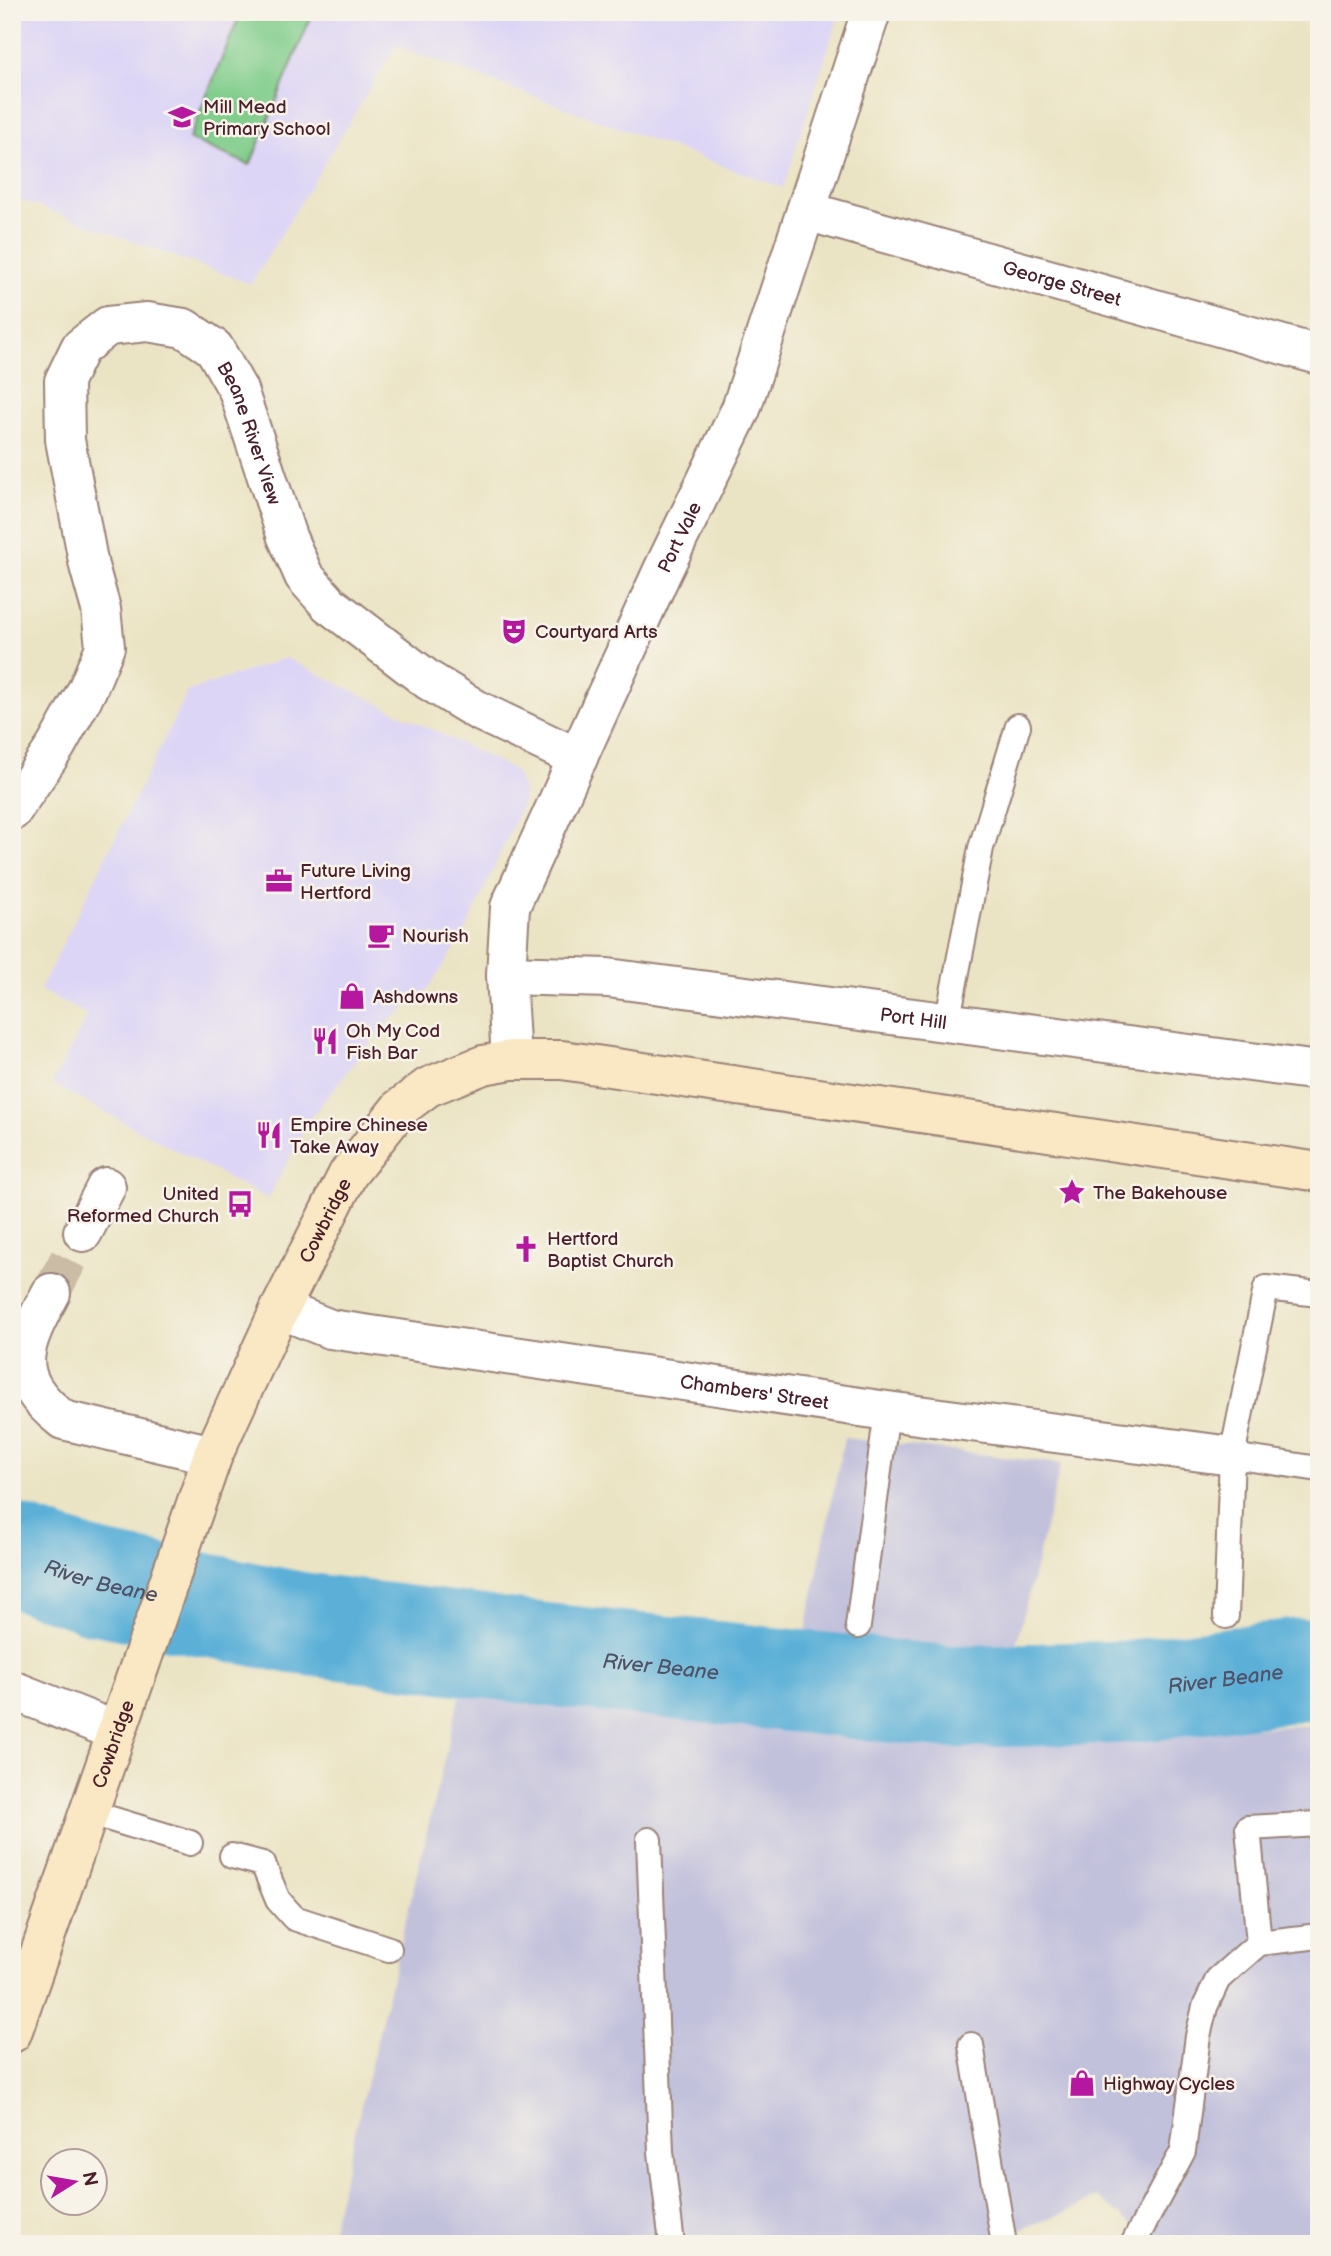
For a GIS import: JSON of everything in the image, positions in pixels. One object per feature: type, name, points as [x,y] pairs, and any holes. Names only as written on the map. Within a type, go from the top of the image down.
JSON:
[{"type":"main road","points":[[511,1060],[562,1060],[617,1067],[1319,1172]]},
{"type":"main road","name":"Cowbridge","points":[[12,2034],[214,1455],[280,1309],[348,1174],[400,1108],[428,1087],[483,1065],[511,1060]]},
{"type":"street","name":"Port Vale","points":[[511,1060],[506,975],[510,907],[741,409],[871,12]]},
{"type":"street","name":"George Street","points":[[806,211],[1319,355]]},
{"type":"street","name":"Beane River View","points":[[12,811],[56,746],[87,690],[105,648],[102,609],[89,566],[65,439],[64,381],[80,348],[108,326],[147,322],[184,328],[214,348],[238,390],[279,514],[304,576],[329,604],[428,680],[477,710],[578,758]]},
{"type":"street","name":"Port Hill","points":[[506,975],[608,978],[1319,1071]]},
{"type":"street","points":[[83,1232],[106,1187]]},
{"type":"street","points":[[51,1293],[27,1337],[25,1360],[31,1388],[43,1404],[63,1420],[214,1455]]},
{"type":"street","name":"Chambers' Street","points":[[280,1309],[330,1329],[887,1411],[1232,1456]]},
{"type":"street","points":[[12,1690],[117,1731]]},
{"type":"lane","points":[[947,1023],[981,848],[1018,726]]},
{"type":"lane","points":[[1226,1616],[1232,1456],[1266,1288],[1319,1294]]},
{"type":"lane","points":[[858,1626],[887,1411]]},
{"type":"lane","points":[[1232,1456],[1319,1469]]},
{"type":"lane","points":[[88,1812],[190,1843]]},
{"type":"lane","points":[[1259,1943],[1248,1828],[1319,1824]]},
{"type":"lane","points":[[649,1840],[661,2152],[672,2244]]},
{"type":"lane","points":[[232,1856],[263,1864],[278,1900],[294,1918],[389,1949]]},
{"type":"lane","points":[[1133,2244],[1183,2151],[1198,2036],[1205,2007],[1218,1979],[1259,1943],[1319,1936]]},
{"type":"lane","points":[[971,2045],[1004,2244]]},
{"type":"shaded area","name":"Mill Mead Primary School","points":[[12,12],[840,12],[783,188],[396,46],[251,284],[12,197]]},
{"type":"shaded area","points":[[286,658],[514,770],[523,789],[523,802],[465,933],[428,989],[383,1027],[311,1117],[268,1199],[52,1084],[88,1015],[40,990],[188,691]]},
{"type":"shaded area","points":[[844,1438],[1061,1464],[1007,1681],[800,1661]]},
{"type":"shaded area","points":[[464,1677],[782,1719],[1029,1739],[1319,1725],[1319,2244],[1157,2244],[1097,2197],[1064,2213],[982,2244],[328,2244]]},
{"type":"green space","points":[[241,12],[313,12],[250,165],[189,139]]},
{"type":"waterway","name":"River Beane","points":[[12,1555],[96,1583],[297,1623],[549,1655],[948,1697],[1127,1692],[1297,1670],[1319,1670]]},
{"type":"tunnel","points":[[51,1293],[83,1232]]},
{"type":"place","name":"Mill Mead Primary School","points":[[182,117]]},
{"type":"place","name":"Courtyard Arts","points":[[514,631]]},
{"type":"place","name":"Future Living Hertford","points":[[279,881]]},
{"type":"place","name":"Nourish","points":[[381,935]]},
{"type":"place","name":"Ashdowns","points":[[352,996]]},
{"type":"place","name":"Oh My Cod Fish Bar","points":[[325,1041]]},
{"type":"place","name":"Empire Chinese Take Away","points":[[269,1135]]},
{"type":"place","name":"The Bakehouse","points":[[1072,1192]]},
{"type":"place","name":"United Reformed Church","points":[[240,1204]]},
{"type":"place","name":"Hertford Baptist Church","points":[[526,1249]]},
{"type":"place","name":"Highway Cycles","points":[[1082,2083]]}]
